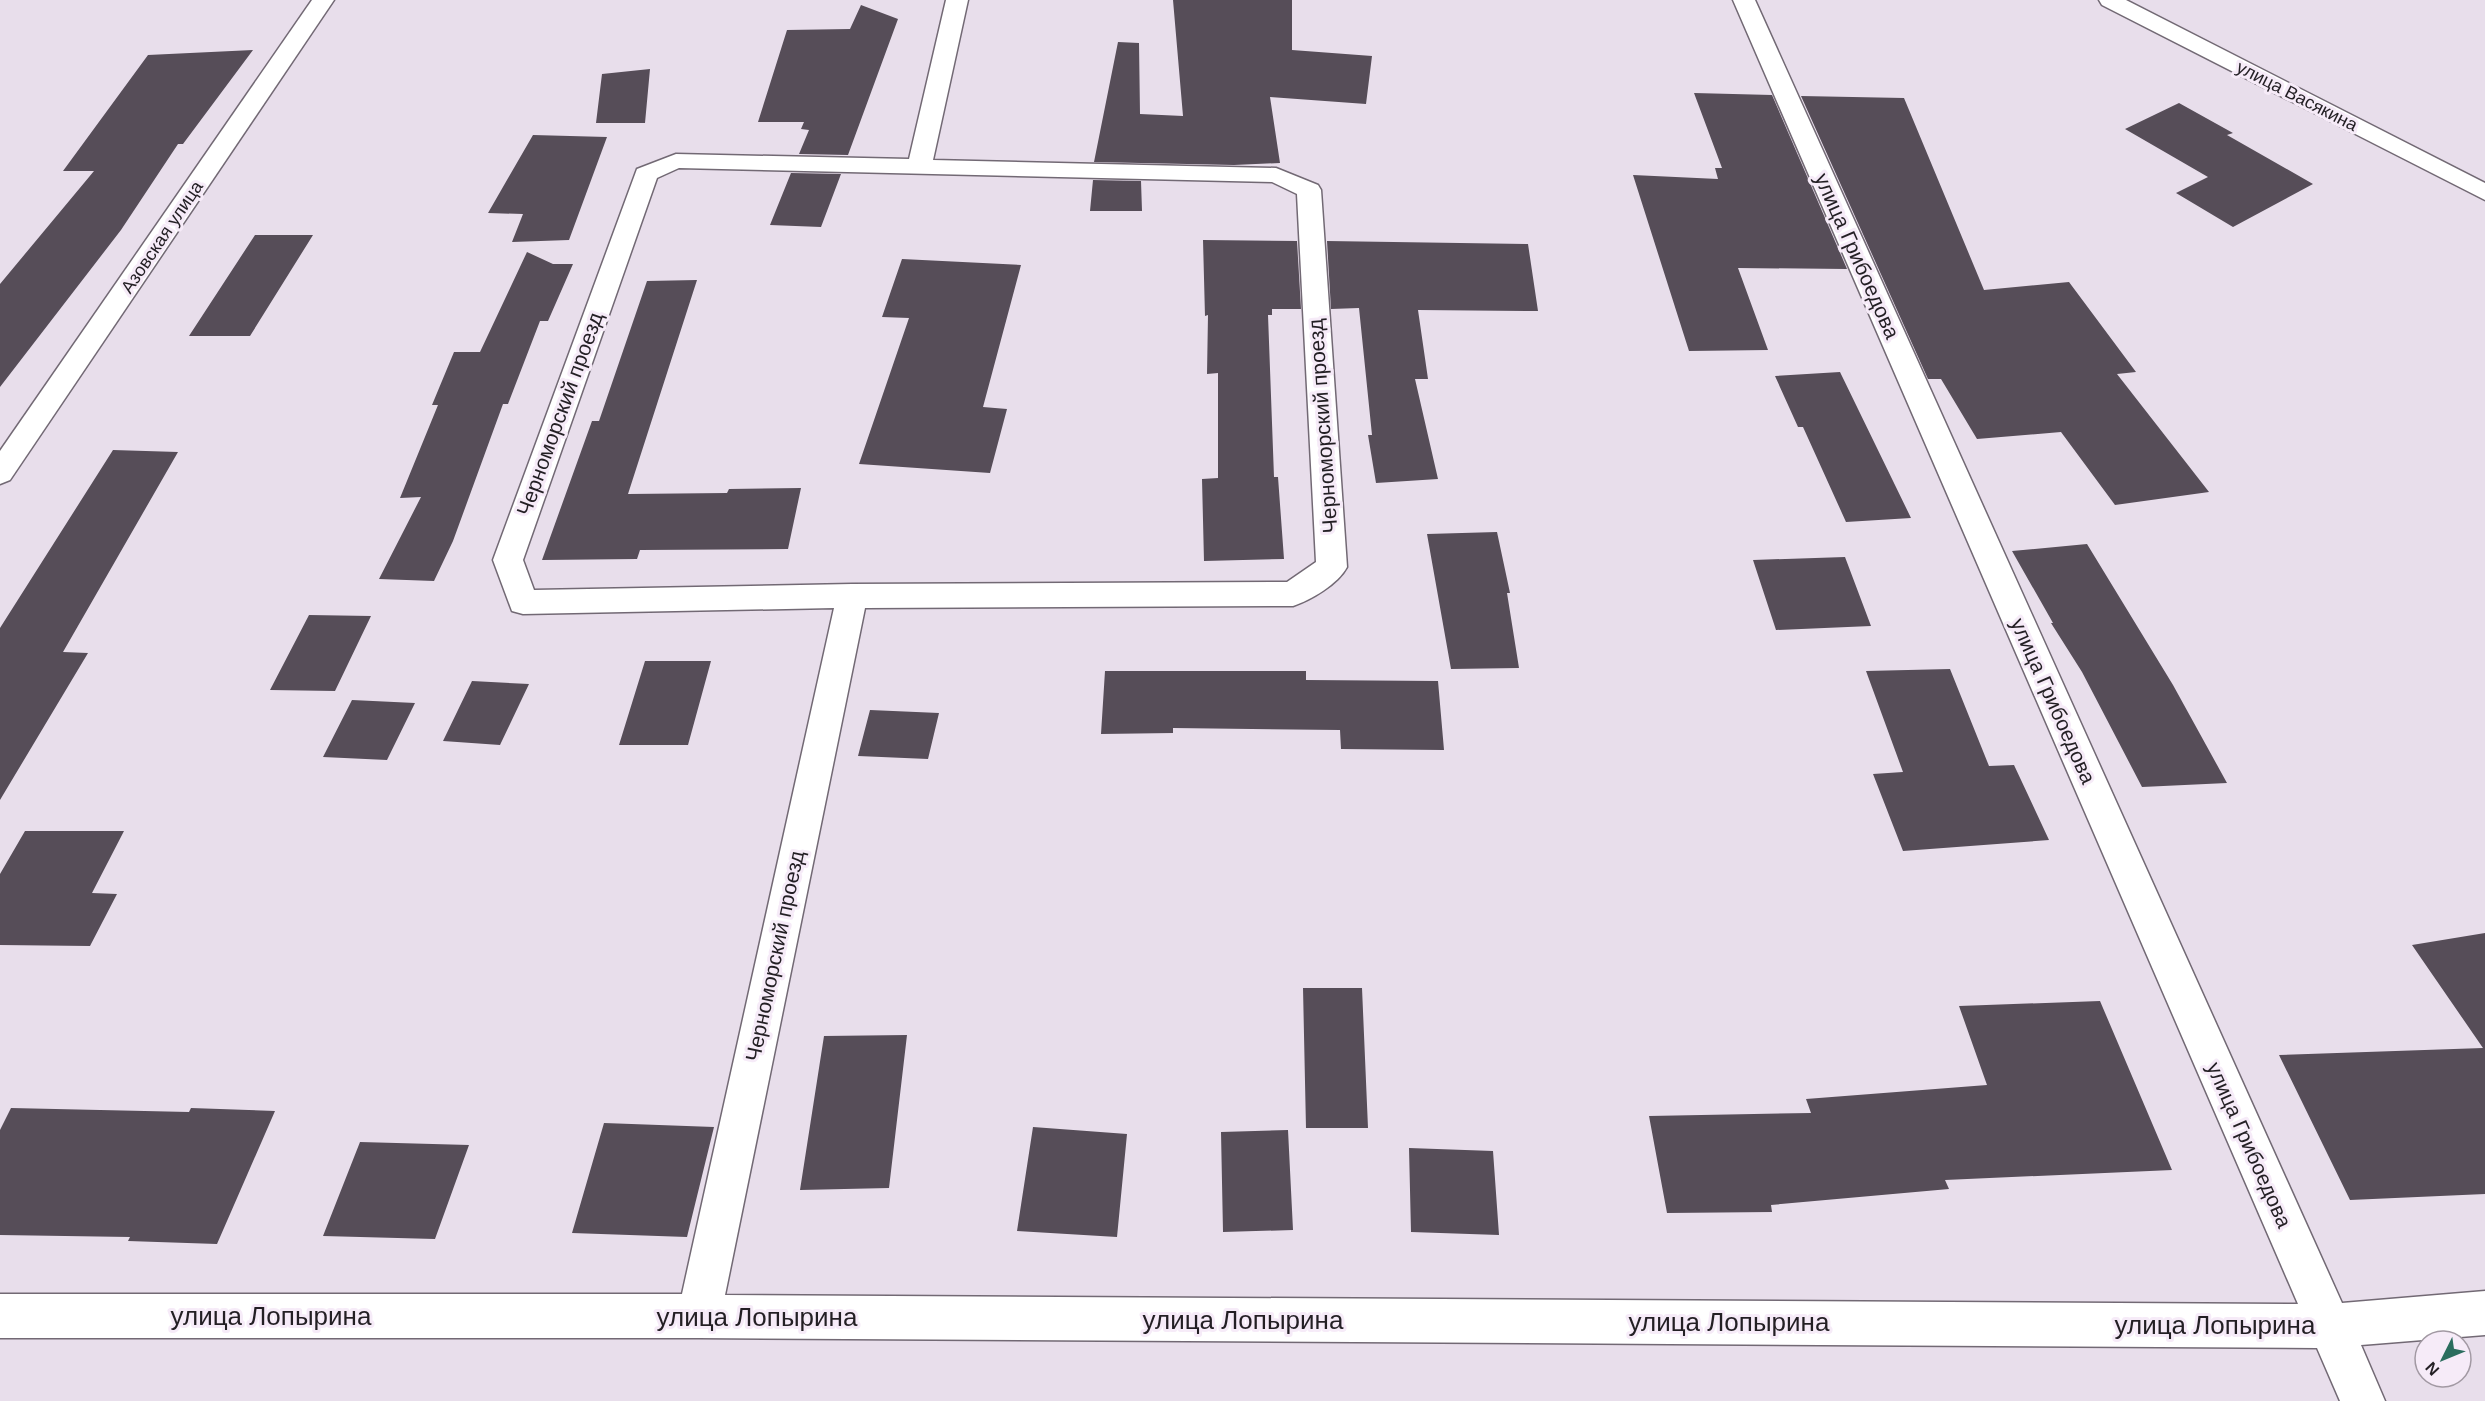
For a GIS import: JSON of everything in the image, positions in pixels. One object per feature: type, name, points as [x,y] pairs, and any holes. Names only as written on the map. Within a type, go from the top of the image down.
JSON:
[{"type":"street","name":"Азовская улица","points":[[0,474],[323,0]]},
{"type":"street","points":[[919,168],[957,0]]},
{"type":"street","name":"улица Грибоедова","points":[[1744,0],[2363,1401]]},
{"type":"street","name":"улица Васякина","points":[[2110,0],[2485,193]]},
{"type":"street","name":"Черноморский проезд","points":[[676,161],[919,168],[1276,175],[1309,190],[1332,567],[1293,594],[852,596],[522,602],[508,560],[646,174],[676,161]]},
{"type":"street","name":"Черноморский проезд","points":[[699,1316],[852,596]]},
{"type":"street","name":"улица Лопырина","points":[[0,1316],[699,1316],[2328,1326],[2485,1313]]},
{"type":"building","points":[[1173,0],[1292,0],[1292,50],[1372,56],[1366,104],[1270,97],[1280,163],[1234,165],[1094,162],[1118,42],[1139,43],[1140,114],[1183,116]]},
{"type":"building","points":[[861,5],[898,19],[848,155],[799,154],[809,130],[801,129],[804,122],[758,122],[787,30],[850,29]]},
{"type":"building","points":[[253,50],[183,144],[178,144],[121,230],[0,387],[0,284],[94,171],[63,171],[148,55]]},
{"type":"building","points":[[650,69],[645,123],[596,123],[602,74]]},
{"type":"building","points":[[1694,93],[1772,95],[1847,269],[1738,268],[1768,350],[1689,351],[1633,175],[1718,179],[1715,168],[1722,168]]},
{"type":"building","points":[[1801,96],[1904,98],[1984,290],[2069,282],[2136,372],[2117,374],[2209,492],[2115,505],[2061,432],[1977,439],[1941,379],[1928,379]]},
{"type":"building","points":[[2179,103],[2233,133],[2227,135],[2313,184],[2233,227],[2176,193],[2208,177],[2125,129]]},
{"type":"building","points":[[533,135],[607,137],[569,240],[512,242],[523,214],[488,213]]},
{"type":"building","points":[[791,173],[841,174],[821,227],[770,225]]},
{"type":"building","points":[[1093,180],[1141,181],[1142,211],[1090,211]]},
{"type":"building","points":[[255,235],[313,235],[250,336],[189,336]]},
{"type":"building","points":[[1203,240],[1297,241],[1301,309],[1272,309],[1272,315],[1268,315],[1274,477],[1278,477],[1284,559],[1204,561],[1202,479],[1218,478],[1218,373],[1207,374],[1208,315],[1205,316]]},
{"type":"building","points":[[1327,241],[1528,244],[1538,311],[1418,310],[1428,379],[1415,379],[1438,479],[1376,483],[1368,435],[1372,435],[1359,308],[1331,309]]},
{"type":"building","points":[[527,252],[553,264],[573,264],[548,321],[540,321],[508,404],[503,404],[453,541],[434,581],[379,579],[421,497],[400,498],[438,405],[432,405],[454,352],[480,352]]},
{"type":"building","points":[[902,259],[1021,265],[983,407],[1007,409],[990,473],[859,464],[909,318],[882,317]]},
{"type":"building","points":[[697,280],[628,494],[727,493],[729,489],[801,488],[788,549],[640,550],[637,559],[542,560],[592,421],[599,421],[647,281]]},
{"type":"building","points":[[1840,372],[1911,518],[1846,522],[1803,427],[1798,427],[1775,376]]},
{"type":"building","points":[[113,450],[178,452],[63,652],[88,653],[0,800],[0,628]]},
{"type":"building","points":[[1497,532],[1510,593],[1507,593],[1519,668],[1451,669],[1427,534]]},
{"type":"building","points":[[2087,544],[2173,685],[2227,783],[2142,787],[2082,672],[2051,623],[2053,623],[2012,551]]},
{"type":"building","points":[[1845,557],[1871,626],[1776,630],[1753,560]]},
{"type":"building","points":[[309,615],[371,616],[335,691],[270,690]]},
{"type":"building","points":[[645,661],[711,661],[688,745],[619,745]]},
{"type":"building","points":[[1950,669],[1989,766],[2014,765],[2049,840],[1903,851],[1873,774],[1903,772],[1866,671]]},
{"type":"building","points":[[1105,671],[1306,671],[1306,680],[1438,681],[1444,750],[1341,749],[1340,730],[1173,728],[1173,733],[1101,734]]},
{"type":"building","points":[[472,681],[529,684],[500,745],[443,741]]},
{"type":"building","points":[[352,700],[415,703],[387,760],[323,757]]},
{"type":"building","points":[[870,710],[939,713],[928,759],[858,756]]},
{"type":"building","points":[[25,831],[124,831],[92,893],[117,894],[90,946],[0,945],[0,874]]},
{"type":"building","points":[[2485,933],[2485,1194],[2350,1200],[2279,1055],[2483,1048],[2412,945]]},
{"type":"building","points":[[1303,988],[1362,988],[1368,1128],[1306,1128]]},
{"type":"building","points":[[2100,1001],[2172,1170],[1945,1180],[1949,1189],[1771,1205],[1772,1212],[1667,1213],[1649,1116],[1811,1113],[1806,1099],[1987,1085],[1959,1006]]},
{"type":"building","points":[[907,1035],[889,1188],[800,1190],[824,1036]]},
{"type":"building","points":[[11,1108],[189,1112],[191,1108],[275,1111],[217,1244],[128,1241],[130,1237],[0,1235],[0,1130]]},
{"type":"building","points":[[604,1123],[714,1127],[687,1237],[572,1233]]},
{"type":"building","points":[[1033,1127],[1127,1134],[1117,1237],[1017,1231]]},
{"type":"building","points":[[1288,1130],[1293,1230],[1223,1232],[1221,1132]]},
{"type":"building","points":[[360,1142],[469,1145],[435,1239],[323,1236]]},
{"type":"building","points":[[1409,1148],[1493,1151],[1499,1235],[1411,1232]]}]
